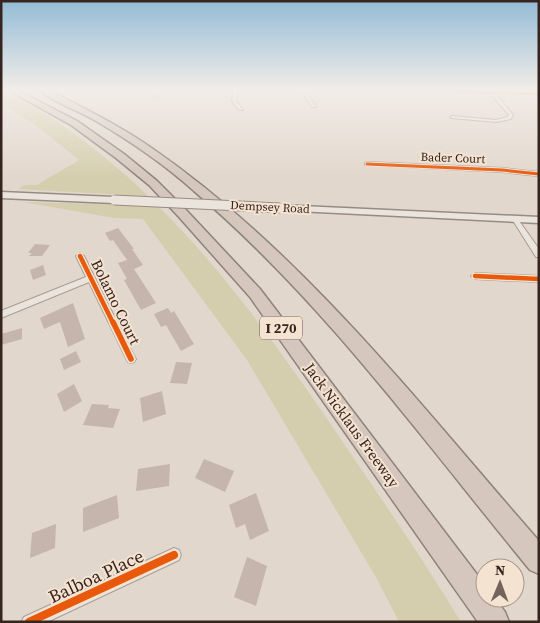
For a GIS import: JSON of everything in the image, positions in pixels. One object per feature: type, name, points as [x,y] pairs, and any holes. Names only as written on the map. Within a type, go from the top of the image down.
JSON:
[{"type":"highway","name":"Jack Nicklaus Freeway","points":[[67,119],[120,156],[153,183],[255,293],[495,622]]},
{"type":"highway","name":"I 270","points":[[101,119],[185,176],[237,220],[337,320],[539,561]]},
{"type":"main road","name":"Dempsey Road","points":[[1,194],[539,220]]},
{"type":"street","points":[[475,119],[496,121],[504,119]]},
{"type":"street","name":"Bader Court","points":[[367,164],[508,170],[539,174]]},
{"type":"street","points":[[515,219],[539,255]]},
{"type":"street","name":"Bolamo Court","points":[[80,256],[131,359]]},
{"type":"street","points":[[475,276],[539,279]]},
{"type":"street","points":[[1,315],[90,278]]},
{"type":"street","name":"Balboa Place","points":[[29,622],[174,555]]},
{"type":"shaded area","points":[[26,119],[52,119],[84,141],[129,178],[191,240],[246,307],[323,412],[461,622],[399,622],[377,579],[247,360],[143,219],[114,218],[23,202],[138,205],[124,195],[18,189],[25,185],[37,185],[79,160]]},
{"type":"building","points":[[118,228],[134,249],[132,249],[143,265],[134,269],[156,303],[141,310],[124,280],[127,279],[118,263],[127,260],[113,240],[110,241],[105,233]]},
{"type":"building","points":[[35,244],[50,245],[42,256],[29,256],[32,253],[28,253]]},
{"type":"building","points":[[43,265],[46,275],[33,280],[30,270]]},
{"type":"building","points":[[73,303],[85,339],[68,347],[60,322],[44,329],[40,318]]},
{"type":"building","points":[[168,308],[171,313],[174,311],[194,344],[181,351],[166,325],[161,327],[154,314]]},
{"type":"building","points":[[22,328],[22,339],[1,345],[1,334]]},
{"type":"building","points":[[76,351],[81,362],[64,370],[60,359]]},
{"type":"building","points":[[176,362],[192,363],[187,384],[170,383]]},
{"type":"building","points":[[74,384],[82,401],[64,412],[57,394]]},
{"type":"building","points":[[162,391],[166,414],[143,422],[140,398]]},
{"type":"building","points":[[92,404],[109,405],[108,408],[120,409],[113,428],[83,425]]},
{"type":"building","points":[[204,459],[234,471],[225,492],[195,478]]},
{"type":"building","points":[[170,464],[169,486],[136,491],[138,469]]},
{"type":"building","points":[[256,493],[269,531],[250,540],[245,524],[236,528],[229,505]]},
{"type":"building","points":[[117,495],[119,518],[83,532],[83,508]]},
{"type":"building","points":[[56,524],[55,548],[30,558],[32,533]]},
{"type":"building","points":[[247,557],[267,566],[256,606],[234,597]]},
{"type":"cycle path","points":[[367,164],[502,170],[539,174]]},
{"type":"cycle path","points":[[80,256],[131,359]]},
{"type":"cycle path","points":[[475,276],[539,279]]},
{"type":"cycle path","points":[[29,622],[174,555]]}]
